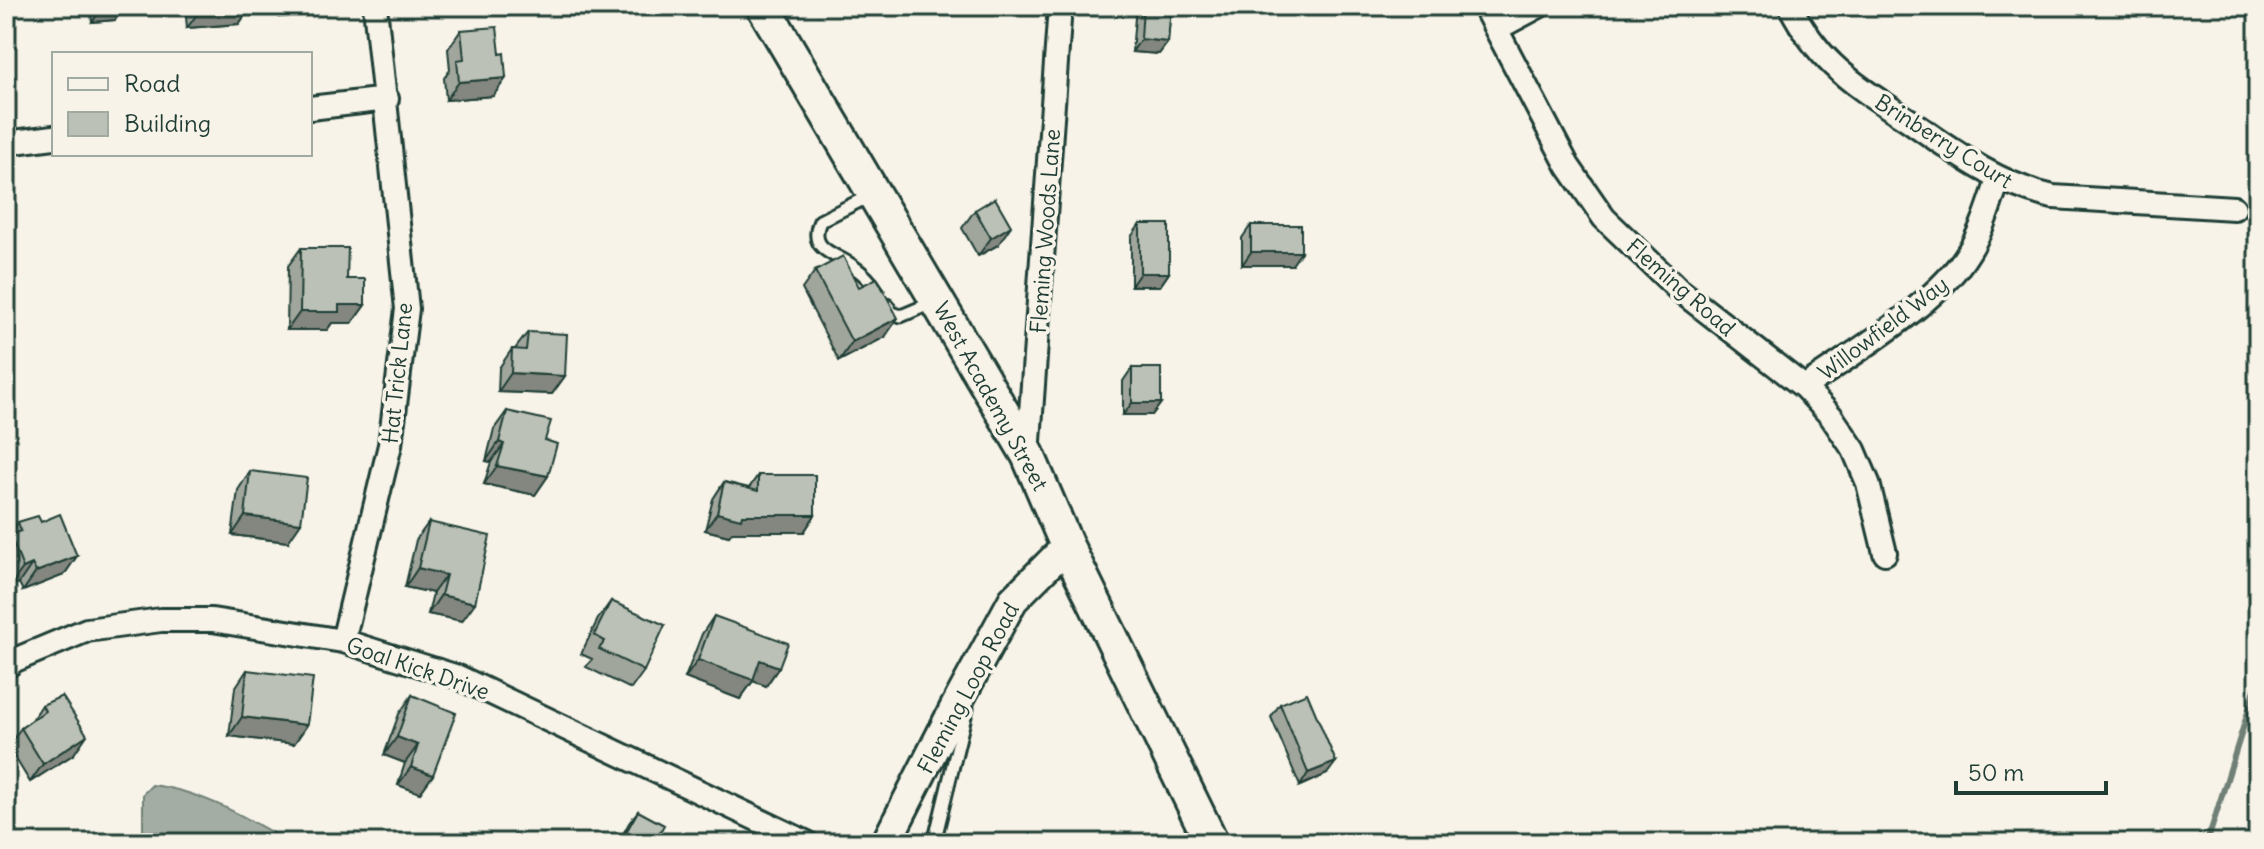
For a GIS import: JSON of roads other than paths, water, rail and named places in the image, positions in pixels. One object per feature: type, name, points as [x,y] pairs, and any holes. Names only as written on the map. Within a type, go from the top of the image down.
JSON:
[{"type":"main road","name":"West Academy Street","points":[[763,6],[1028,455],[1067,546],[1212,843]]},
{"type":"street","name":"Hat Trick Lane","points":[[343,641],[390,445],[407,309],[375,6]]},
{"type":"street","name":"Fleming Woods Lane","points":[[1028,455],[1060,6]]},
{"type":"street","name":"Fleming Road","points":[[1484,6],[1568,166],[1604,218],[1678,289],[1804,387],[1831,416],[1854,450],[1877,512],[1885,553]]},
{"type":"street","points":[[1496,29],[1539,6]]},
{"type":"street","name":"Brinberry Court","points":[[1790,6],[1810,39],[1832,64],[1861,88],[1998,180],[2053,197],[2234,208]]},
{"type":"street","points":[[312,108],[387,99]]},
{"type":"street","points":[[6,143],[52,137]]},
{"type":"street","name":"Willowfield Way","points":[[1804,387],[1918,306],[1945,283],[1965,258],[1981,229],[1998,180]]},
{"type":"street","name":"Fleming Loop Road","points":[[886,843],[1013,600],[1067,546]]},
{"type":"street","name":"Goal Kick Drive","points":[[6,667],[15,660],[87,630],[161,620],[212,620],[343,641],[458,677],[807,843]]},
{"type":"lane","points":[[875,193],[820,221],[815,232],[818,243],[871,280],[892,313],[901,316],[938,299]]},
{"type":"lane","points":[[934,843],[975,671]]},
{"type":"waterway","points":[[2207,843],[2258,680]]}]
